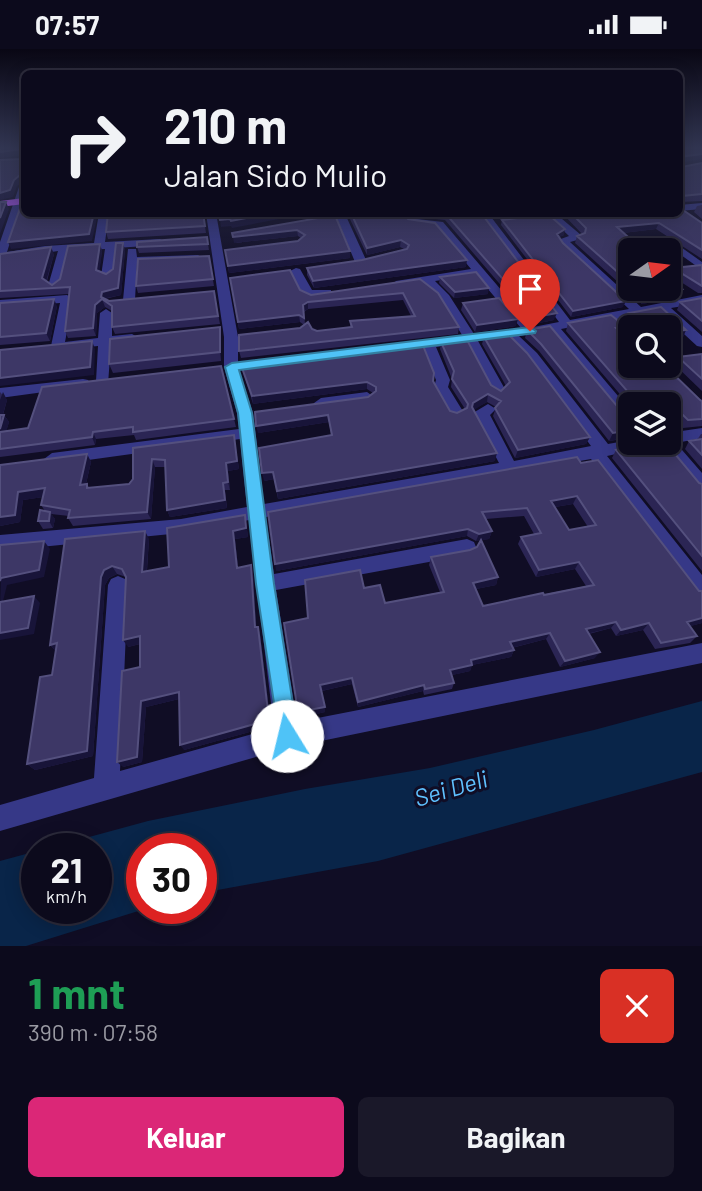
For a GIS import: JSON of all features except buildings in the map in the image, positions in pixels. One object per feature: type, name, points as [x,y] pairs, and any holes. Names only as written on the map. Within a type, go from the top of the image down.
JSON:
[{"type":"main road","points":[[0,204],[21,202]]},
{"type":"street","points":[[21,202],[0,256],[64,248],[170,241]]},
{"type":"street","points":[[683,208],[702,206]]},
{"type":"street","points":[[683,212],[694,220]]},
{"type":"street","points":[[104,217],[107,275]]},
{"type":"street","points":[[212,217],[220,244],[222,286],[231,333],[231,367],[250,419],[265,584],[287,736]]},
{"type":"street","points":[[298,223],[329,217]]},
{"type":"street","points":[[345,217],[365,261],[348,264]]},
{"type":"street","points":[[410,217],[414,222],[439,223],[479,271],[496,299],[530,331]]},
{"type":"street","points":[[555,217],[577,237],[563,240],[565,245],[637,309]]},
{"type":"street","points":[[491,218],[566,323]]},
{"type":"street","points":[[133,243],[124,300],[142,299]]},
{"type":"street","points":[[132,260],[220,244]]},
{"type":"street","points":[[54,286],[64,248]]},
{"type":"street","points":[[681,250],[702,267]]},
{"type":"street","points":[[296,271],[308,295],[339,292]]},
{"type":"street","points":[[390,284],[417,277],[479,271]]},
{"type":"street","points":[[417,277],[433,283],[456,304],[470,339],[499,391]]},
{"type":"street","points":[[681,288],[698,299]]},
{"type":"street","points":[[0,304],[67,299],[52,347],[147,337]]},
{"type":"street","points":[[389,348],[530,331],[698,299]]},
{"type":"street","points":[[660,305],[702,343]]},
{"type":"street","points":[[0,393],[108,381],[106,313]]},
{"type":"street","points":[[611,315],[618,322]]},
{"type":"street","points":[[551,326],[618,406]]},
{"type":"street","points":[[509,334],[532,356],[598,451],[702,590]]},
{"type":"street","points":[[428,344],[443,380],[441,387],[456,413]]},
{"type":"street","points":[[299,406],[367,397]]},
{"type":"street","points":[[488,409],[481,413],[510,468]]},
{"type":"street","points":[[41,461],[250,419]]},
{"type":"street","points":[[681,438],[702,433]]},
{"type":"street","points":[[0,543],[181,526],[618,447]]},
{"type":"street","points":[[679,455],[702,485]]},
{"type":"street","points":[[265,584],[467,547]]},
{"type":"street","points":[[106,789],[118,585]]},
{"type":"street","points":[[0,818],[287,736],[702,653]]},
{"type":"water","name":"Sei Deli","points":[[702,701],[702,772],[378,861],[217,890],[217,833],[126,833],[126,915],[112,919],[112,833],[104,833],[148,821],[305,789],[430,768],[594,730]]},
{"type":"water","points":[[21,855],[21,924],[97,924],[26,946],[0,946],[0,861]]},
{"type":"route","points":[[287,736],[265,584],[245,413],[232,367],[530,331]]}]
